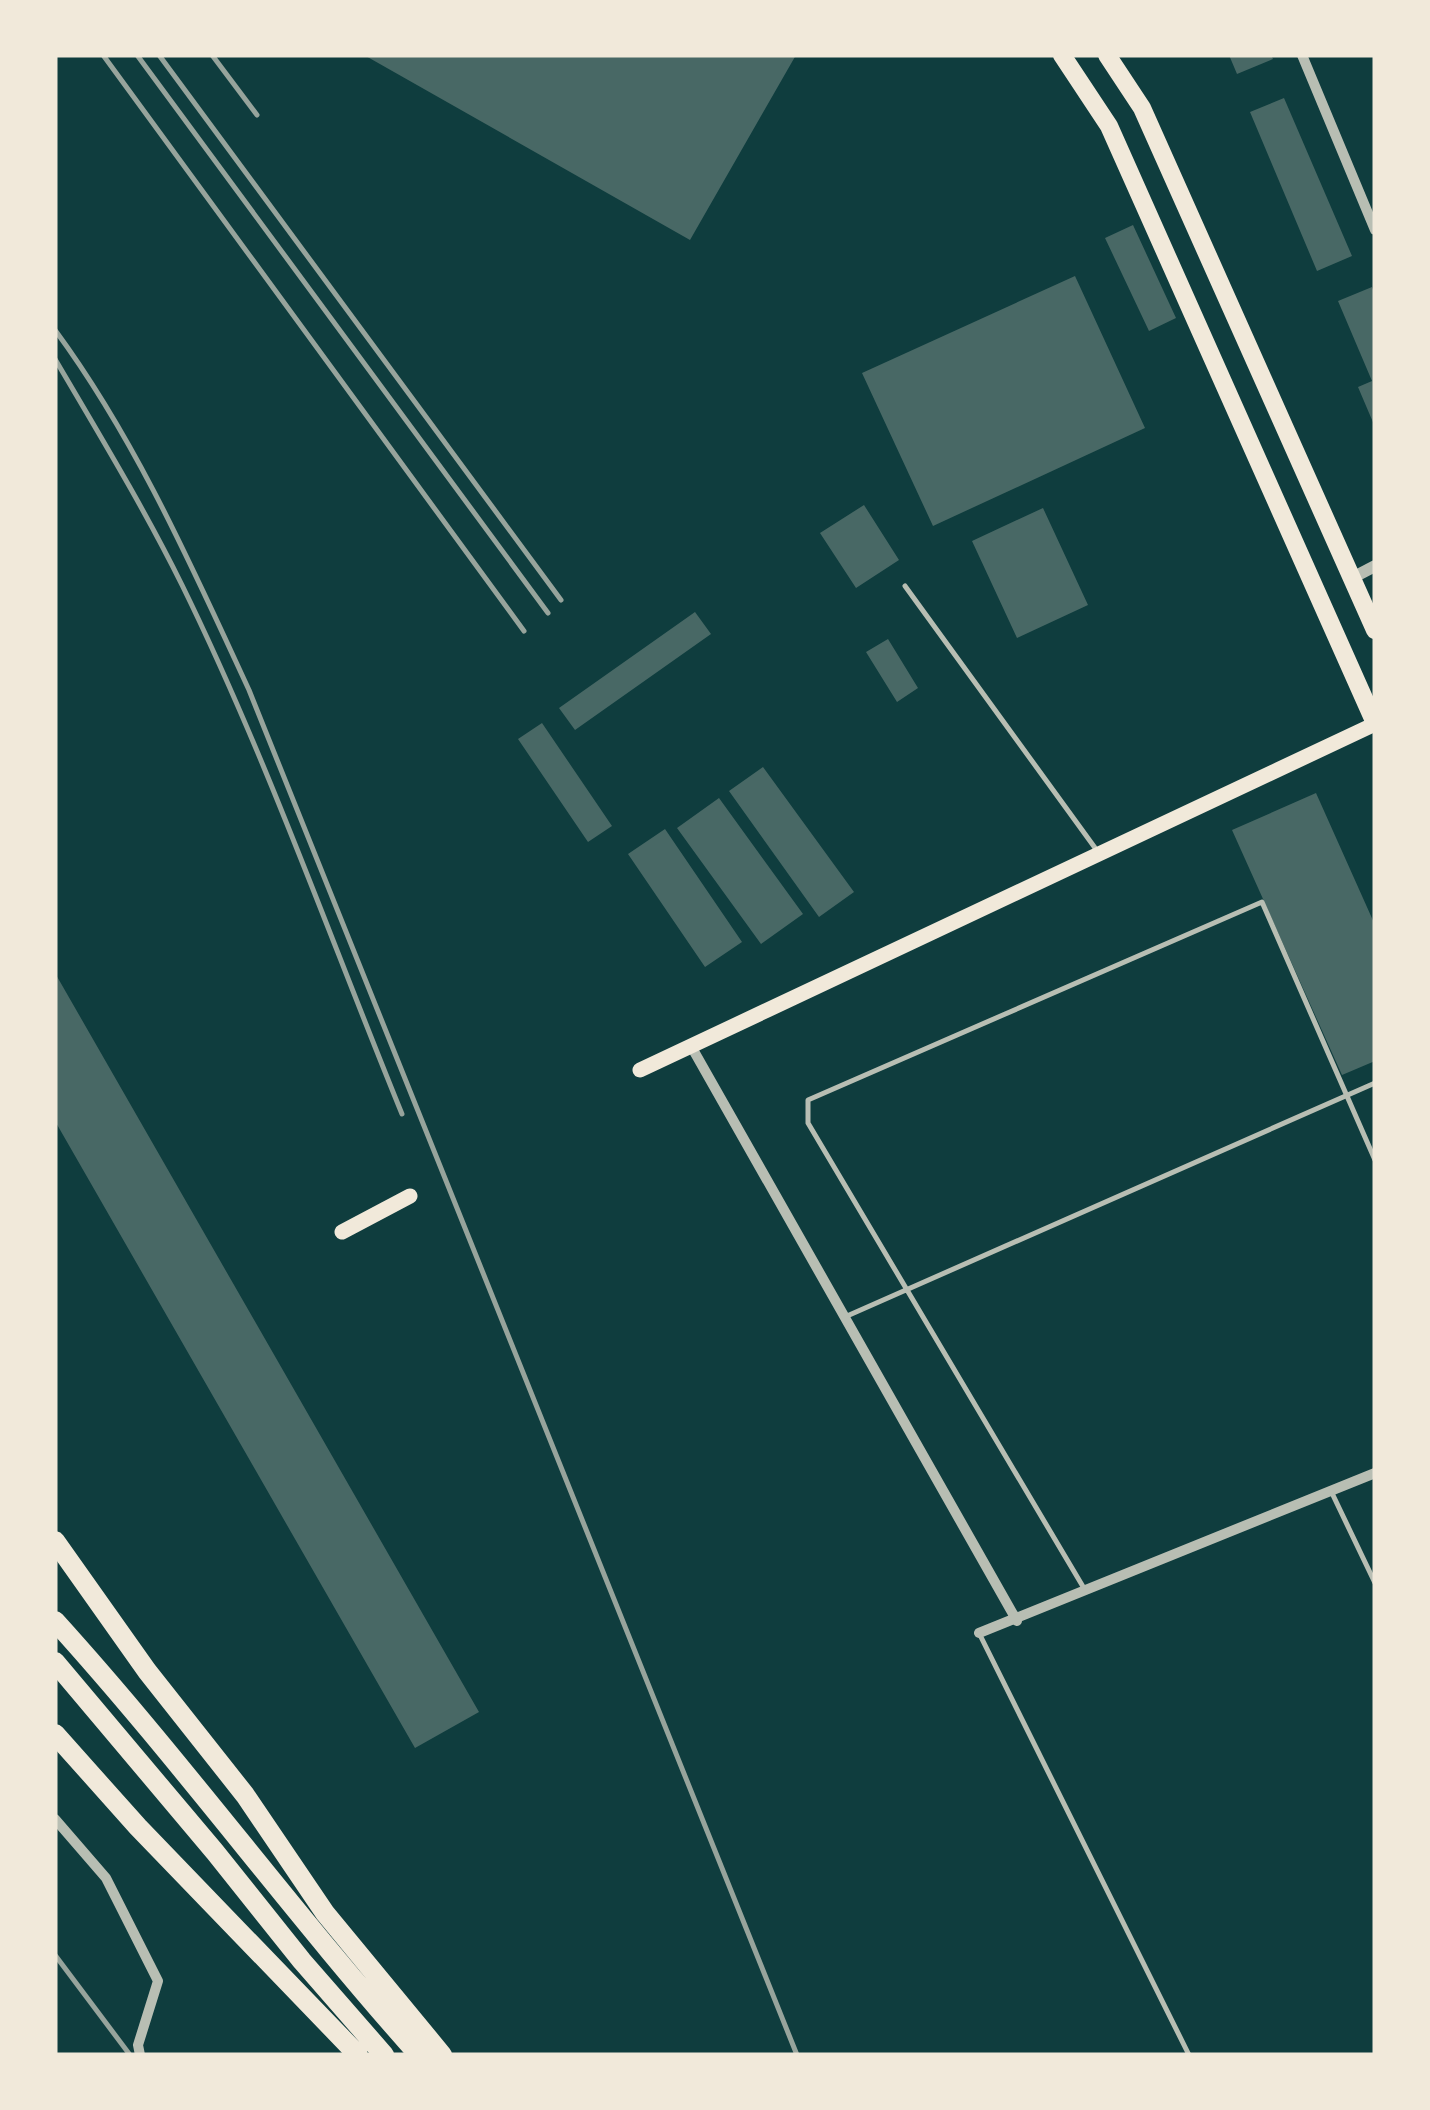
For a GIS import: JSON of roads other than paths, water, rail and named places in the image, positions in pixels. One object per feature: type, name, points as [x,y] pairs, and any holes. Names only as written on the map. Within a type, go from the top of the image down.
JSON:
[{"type":"highway","points":[[1062,55],[1109,126],[1375,724]]},
{"type":"highway","points":[[1107,55],[1142,108],[1352,578],[1370,605],[1375,630]]},
{"type":"highway","points":[[55,1541],[147,1671],[245,1795],[324,1913],[442,2055]]},
{"type":"highway","points":[[55,1621],[242,1840],[321,1944],[419,2055]]},
{"type":"highway","points":[[55,1662],[302,1962],[384,2055]]},
{"type":"highway","points":[[55,1734],[138,1827],[358,2055]]},
{"type":"main road","points":[[640,1070],[1375,724]]},
{"type":"main road","points":[[342,1232],[410,1196]]},
{"type":"street","points":[[1302,55],[1375,230]]},
{"type":"street","points":[[1352,578],[1375,566]]},
{"type":"street","points":[[691,1046],[1016,1620]]},
{"type":"street","points":[[980,1633],[1375,1473]]},
{"type":"street","points":[[55,1819],[106,1878],[158,1981],[138,2045],[140,2055]]},
{"type":"lane","points":[[904,586],[1100,854]]},
{"type":"lane","points":[[1086,1592],[808,1123],[808,1100],[1262,902],[1375,1160]]},
{"type":"lane","points":[[844,1317],[1375,1083]]},
{"type":"lane","points":[[1331,1492],[1375,1582]]},
{"type":"lane","points":[[980,1633],[1190,2055]]},
{"type":"railway","points":[[103,55],[524,631]]},
{"type":"railway","points":[[137,55],[548,613]]},
{"type":"railway","points":[[159,55],[561,600]]},
{"type":"railway","points":[[212,55],[257,115]]},
{"type":"railway","points":[[55,330],[137,460],[249,690],[797,2055]]},
{"type":"railway","points":[[55,359],[152,528],[213,650],[270,781],[402,1114]]},
{"type":"railway","points":[[55,1955],[130,2055]]}]
